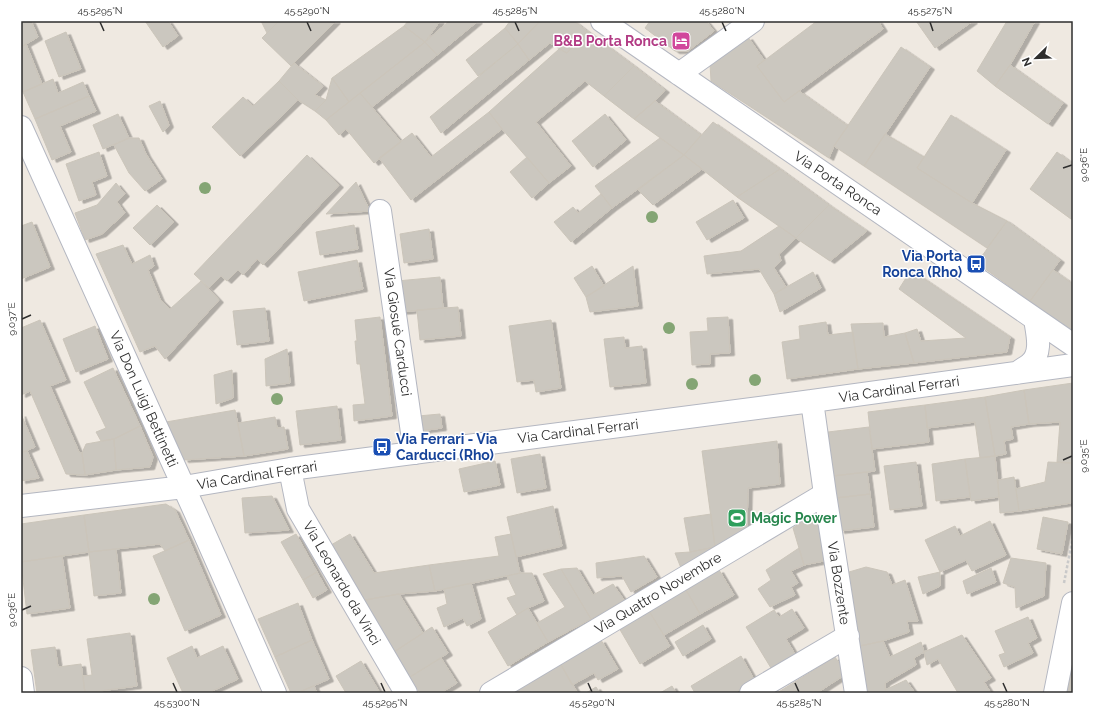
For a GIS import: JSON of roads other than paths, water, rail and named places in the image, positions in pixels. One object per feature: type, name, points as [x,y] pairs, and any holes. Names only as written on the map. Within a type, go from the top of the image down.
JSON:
[{"type":"street","name":"Via Porta Ronca","points":[[602,21],[1073,345]]},
{"type":"street","points":[[679,74],[753,21]]},
{"type":"street","name":"Via Don Luigi Bettinetti","points":[[21,127],[184,487],[275,693]]},
{"type":"street","name":"Via Giosuè Carducci","points":[[380,211],[415,453]]},
{"type":"street","points":[[1017,373],[1031,363],[1038,352],[1038,337],[1035,319]]},
{"type":"street","name":"Via Cardinal Ferrari","points":[[21,506],[184,487],[290,469],[812,401],[1073,365]]},
{"type":"street","name":"Via Bozzente","points":[[812,401],[856,693]]},
{"type":"street","name":"Via Leonardo da Vinci","points":[[290,469],[298,509],[406,693]]},
{"type":"street","name":"Via Quattro Novembre","points":[[490,693],[825,494]]},
{"type":"street","points":[[1056,693],[1073,603]]},
{"type":"street","points":[[751,693],[848,636]]},
{"type":"street","points":[[21,678],[23,693]]},
{"type":"place","name":"B&B Porta Ronca","points":[[681,41]]},
{"type":"place","name":"Via Porta Ronca (Rho)","points":[[976,264]]},
{"type":"place","name":"Via Ferrari - Via Carducci (Rho)","points":[[382,447]]},
{"type":"place","name":"Magic Power","points":[[737,518]]}]
